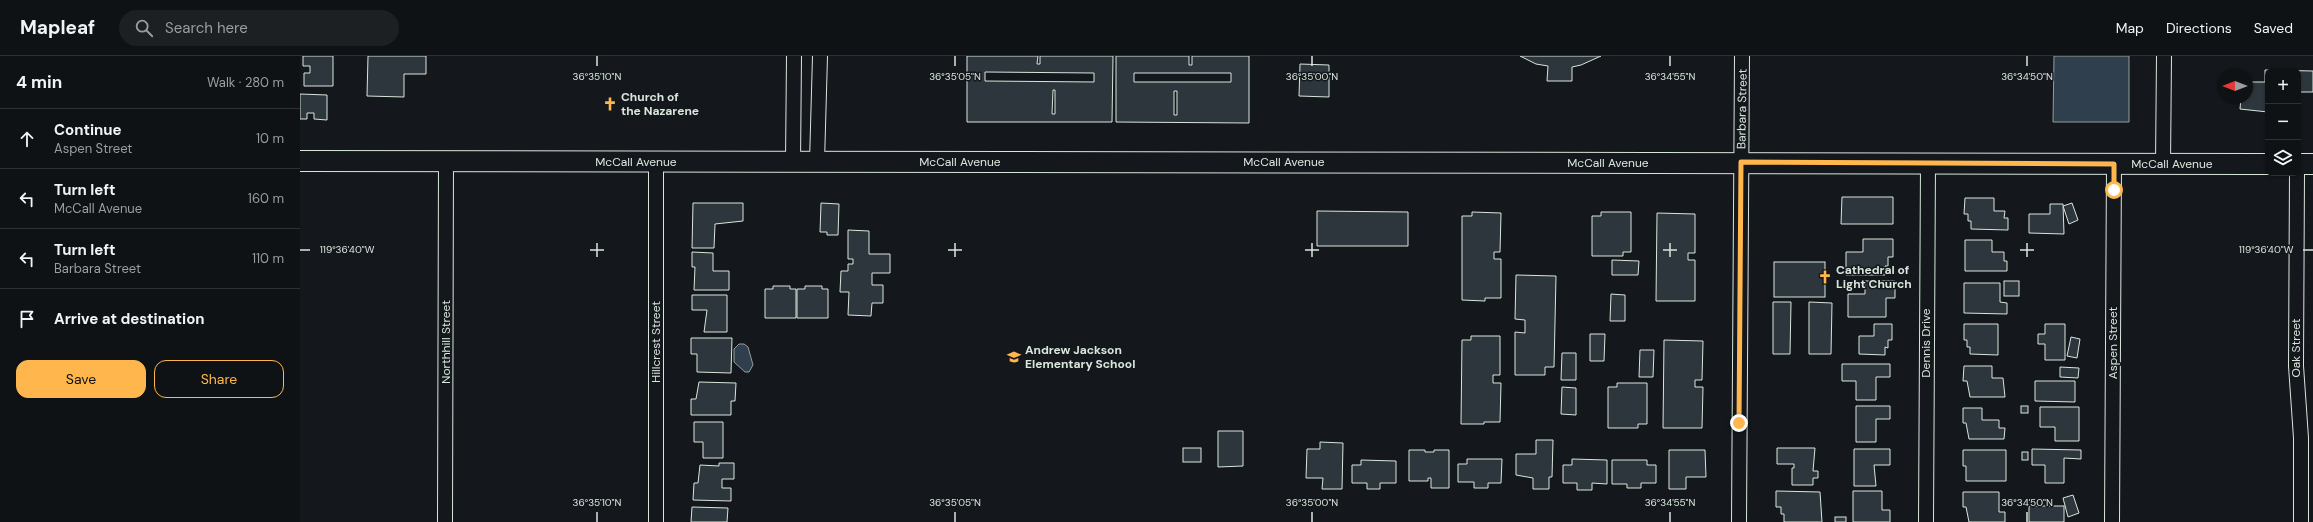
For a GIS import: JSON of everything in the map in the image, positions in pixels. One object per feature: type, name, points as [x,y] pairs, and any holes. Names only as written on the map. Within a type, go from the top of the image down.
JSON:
[{"type":"main road","name":"McCall Avenue","points":[[300,161],[2265,164]]},
{"type":"main road","points":[[2301,164],[2313,164]]},
{"type":"street","points":[[793,162],[794,56]]},
{"type":"street","points":[[818,162],[820,56]]},
{"type":"street","name":"Barbara Street","points":[[1739,522],[1742,56]]},
{"type":"street","points":[[2163,164],[2164,56]]},
{"type":"street","name":"Northhill Street","points":[[445,522],[446,162]]},
{"type":"street","name":"Hillcrest Street","points":[[656,162],[656,522]]},
{"type":"street","name":"Dennis Drive","points":[[1926,522],[1928,164]]},
{"type":"street","name":"Aspen Street","points":[[2112,522],[2114,164]]},
{"type":"street","name":"Oak Street","points":[[2297,176],[2296,366],[2301,438],[2301,522]]},
{"type":"water","points":[[2054,56],[2129,56],[2129,122],[2053,122]]},
{"type":"water","points":[[739,344],[744,344],[748,347],[753,365],[749,372],[745,372],[734,362],[734,349]]},
{"type":"building","points":[[303,56],[333,56],[333,86],[304,86],[304,73],[310,73],[310,66],[303,66]]},
{"type":"building","points":[[368,56],[426,56],[426,74],[404,74],[404,97],[367,96]]},
{"type":"building","points":[[967,56],[1038,56],[1037,64],[1040,64],[1040,56],[1113,56],[1112,122],[967,122]],"holes":[[[985,72],[1094,73],[1094,82],[985,81]],[[1053,90],[1055,90],[1055,114],[1052,114]]]},
{"type":"building","points":[[1116,56],[1189,56],[1189,65],[1192,65],[1192,56],[1249,56],[1249,123],[1116,122]],"holes":[[[1134,73],[1231,73],[1231,82],[1134,82]],[[1174,91],[1177,91],[1177,115],[1174,115]]]},
{"type":"building","points":[[1520,56],[1601,56],[1581,65],[1572,67],[1572,81],[1547,81],[1548,66],[1536,64]]},
{"type":"building","points":[[1300,64],[1329,65],[1329,97],[1299,96]]},
{"type":"building","points":[[2301,71],[2313,71],[2313,92],[2301,92]]},
{"type":"building","points":[[2253,82],[2265,82],[2265,112],[2240,109],[2240,104],[2253,104]]},
{"type":"building","points":[[300,94],[327,95],[327,120],[314,119],[314,113],[307,113],[307,119],[300,119]]},
{"type":"building","points":[[1842,197],[1893,197],[1893,224],[1841,224]]},
{"type":"building","points":[[1965,198],[1994,198],[1994,211],[2005,211],[2004,218],[2008,218],[2008,230],[1971,229],[1971,221],[1968,221],[1968,214],[1964,214]]},
{"type":"building","points":[[693,203],[743,203],[743,221],[715,224],[714,248],[692,248]]},
{"type":"building","points":[[821,203],[839,204],[838,235],[827,235],[827,232],[820,232]]},
{"type":"building","points":[[2072,203],[2078,220],[2069,224],[2063,206]]},
{"type":"building","points":[[2050,204],[2063,204],[2064,234],[2029,233],[2029,214],[2050,214]]},
{"type":"building","points":[[1317,211],[1408,212],[1408,246],[1317,246]]},
{"type":"building","points":[[1472,212],[1501,213],[1500,252],[1494,252],[1494,259],[1501,259],[1501,298],[1485,298],[1485,301],[1462,300],[1462,216],[1472,216]]},
{"type":"building","points":[[1601,212],[1631,212],[1631,252],[1623,252],[1623,256],[1592,256],[1592,216],[1601,216]]},
{"type":"building","points":[[1657,213],[1695,214],[1695,253],[1688,253],[1688,260],[1695,260],[1695,301],[1656,301]]},
{"type":"building","points":[[848,230],[869,231],[869,254],[890,254],[890,273],[872,273],[872,285],[883,285],[883,303],[872,303],[871,316],[848,315],[849,292],[840,292],[841,271],[848,271],[848,264],[853,264],[853,259],[848,259]]},
{"type":"building","points":[[1863,239],[1893,239],[1893,257],[1888,257],[1888,266],[1885,266],[1885,275],[1846,275],[1846,252],[1863,252]]},
{"type":"building","points":[[1965,240],[1992,240],[1992,252],[2004,252],[2004,261],[2007,261],[2007,271],[1965,271]]},
{"type":"building","points":[[692,252],[713,253],[713,271],[729,271],[729,290],[694,290],[695,267],[692,267]]},
{"type":"building","points":[[1612,260],[1639,261],[1638,275],[1612,275]]},
{"type":"building","points":[[1774,262],[1825,262],[1825,297],[1774,297]]},
{"type":"building","points":[[1516,275],[1556,276],[1554,367],[1545,367],[1545,375],[1515,375],[1515,332],[1525,333],[1525,320],[1515,319]]},
{"type":"building","points":[[1865,281],[1895,281],[1895,298],[1886,298],[1886,317],[1848,317],[1848,294],[1865,294]]},
{"type":"building","points":[[2004,281],[2019,281],[2019,296],[2004,296]]},
{"type":"building","points":[[1964,283],[2000,283],[2000,302],[2007,303],[2007,314],[1964,313]]},
{"type":"building","points":[[773,286],[790,286],[790,289],[796,289],[796,318],[765,318],[765,289],[773,289]]},
{"type":"building","points":[[805,286],[822,286],[822,289],[828,289],[828,318],[797,318],[797,289],[805,289]]},
{"type":"building","points":[[1611,294],[1625,295],[1625,321],[1610,321]]},
{"type":"building","points":[[692,295],[727,295],[727,332],[704,332],[707,310],[692,310]]},
{"type":"building","points":[[1773,302],[1791,302],[1790,354],[1773,354]]},
{"type":"building","points":[[1809,302],[1832,303],[1831,354],[1809,354]]},
{"type":"building","points":[[1874,324],[1892,324],[1892,340],[1888,340],[1888,348],[1885,347],[1885,355],[1859,354],[1859,336],[1874,336]]},
{"type":"building","points":[[1964,324],[1998,324],[1998,355],[1970,354],[1970,347],[1967,347],[1967,340],[1964,340]]},
{"type":"building","points":[[2045,324],[2065,324],[2065,360],[2045,360],[2045,344],[2038,344],[2038,334],[2045,334]]},
{"type":"building","points":[[1590,334],[1605,334],[1604,361],[1590,361]]},
{"type":"building","points":[[1471,336],[1500,336],[1500,375],[1493,375],[1493,383],[1501,383],[1500,422],[1461,424],[1462,340],[1471,340]]},
{"type":"building","points":[[2071,337],[2080,339],[2077,358],[2067,356]]},
{"type":"building","points":[[691,338],[732,338],[731,373],[697,372],[697,354],[691,354]]},
{"type":"building","points":[[1664,340],[1703,341],[1702,380],[1695,380],[1695,387],[1703,387],[1702,428],[1663,428]]},
{"type":"building","points":[[1640,350],[1654,350],[1653,377],[1639,377]]},
{"type":"building","points":[[1562,353],[1576,353],[1576,380],[1561,380]]},
{"type":"building","points":[[1842,364],[1890,364],[1890,377],[1876,377],[1876,400],[1856,400],[1856,381],[1842,381]]},
{"type":"building","points":[[1964,366],[1992,366],[1992,378],[2003,378],[2005,397],[1970,397],[1967,381],[1963,381]]},
{"type":"building","points":[[2060,367],[2079,368],[2078,378],[2060,377]]},
{"type":"building","points":[[2035,381],[2075,381],[2075,402],[2035,401]]},
{"type":"building","points":[[699,382],[736,383],[735,401],[731,401],[731,415],[691,415],[691,399],[696,399]]},
{"type":"building","points":[[1617,383],[1647,383],[1647,424],[1638,424],[1638,428],[1608,428],[1608,387],[1617,387]]},
{"type":"building","points":[[1562,387],[1576,388],[1576,415],[1561,414]]},
{"type":"building","points":[[1856,406],[1890,406],[1890,419],[1876,419],[1876,442],[1856,442]]},
{"type":"building","points":[[2021,406],[2028,406],[2028,413],[2021,413]]},
{"type":"building","points":[[2040,407],[2079,407],[2079,441],[2055,441],[2055,427],[2040,427]]},
{"type":"building","points":[[1963,408],[1982,408],[1982,420],[1999,420],[1999,428],[2005,428],[2004,439],[1969,439],[1966,423],[1963,423]]},
{"type":"building","points":[[694,422],[723,422],[723,458],[703,458],[703,442],[694,442]]},
{"type":"building","points":[[1218,431],[1243,431],[1243,466],[1218,467]]},
{"type":"building","points":[[1536,440],[1553,440],[1552,477],[1549,477],[1549,489],[1533,489],[1533,478],[1516,475],[1516,454],[1536,454]]},
{"type":"building","points":[[1320,442],[1343,443],[1342,489],[1322,489],[1323,478],[1306,478],[1307,449],[1320,449]]},
{"type":"building","points":[[1183,448],[1201,448],[1201,462],[1183,462]]},
{"type":"building","points":[[1777,448],[1815,448],[1813,471],[1818,471],[1818,478],[1813,478],[1813,485],[1792,485],[1792,468],[1794,468],[1794,464],[1777,464]]},
{"type":"building","points":[[1854,449],[1890,449],[1890,465],[1874,465],[1876,486],[1854,486]]},
{"type":"building","points":[[2032,449],[2081,450],[2081,459],[2064,458],[2064,483],[2045,483],[2045,465],[2032,465]]},
{"type":"building","points":[[1409,450],[1425,450],[1425,452],[1434,452],[1434,450],[1449,450],[1449,488],[1431,488],[1431,478],[1428,478],[1428,481],[1409,481]]},
{"type":"building","points":[[1669,450],[1705,450],[1706,477],[1686,477],[1686,489],[1669,489]]},
{"type":"building","points":[[1963,450],[2006,450],[2006,481],[1966,481],[1966,466],[1963,466]]},
{"type":"building","points":[[2022,452],[2028,452],[2028,460],[2022,460]]},
{"type":"building","points":[[1467,459],[1502,459],[1501,483],[1488,483],[1488,488],[1474,488],[1474,482],[1458,482],[1458,464],[1467,464]]},
{"type":"building","points":[[1572,459],[1607,460],[1607,484],[1592,483],[1592,490],[1577,490],[1577,483],[1563,483],[1563,465],[1572,465]]},
{"type":"building","points":[[1361,460],[1396,461],[1396,483],[1380,483],[1380,489],[1367,489],[1367,483],[1352,483],[1352,465],[1361,465]]},
{"type":"building","points":[[1612,460],[1647,460],[1647,465],[1656,465],[1656,483],[1641,483],[1641,488],[1627,488],[1627,484],[1612,484]]},
{"type":"building","points":[[719,463],[734,463],[734,479],[722,479],[722,488],[731,488],[731,501],[693,500],[694,483],[698,483],[700,465],[719,466]]},
{"type":"building","points":[[1776,491],[1820,492],[1822,522],[1784,522],[1784,514],[1781,514],[1781,507],[1776,507]]},
{"type":"building","points":[[1853,491],[1882,491],[1882,510],[1890,510],[1890,522],[1853,522]]},
{"type":"building","points":[[1963,492],[1999,492],[1999,512],[2005,512],[2005,522],[1969,522],[1966,507],[1963,507]]},
{"type":"building","points":[[2073,495],[2079,513],[2068,517],[2063,498]]},
{"type":"building","points":[[2029,506],[2064,506],[2064,522],[2029,522]]},
{"type":"building","points":[[692,507],[728,508],[727,522],[691,522]]},
{"type":"building","points":[[1835,517],[1846,517],[1846,522],[1835,522]]},
{"type":"place","name":"Church of the Nazarene","points":[[610,104]]},
{"type":"place","name":"Cathedral of Light Church","points":[[1825,277]]},
{"type":"place","name":"Andrew Jackson Elementary School","points":[[1014,357]]},
{"type":"route","points":[[1739,423],[1741,162],[2114,164],[2114,190]]}]
